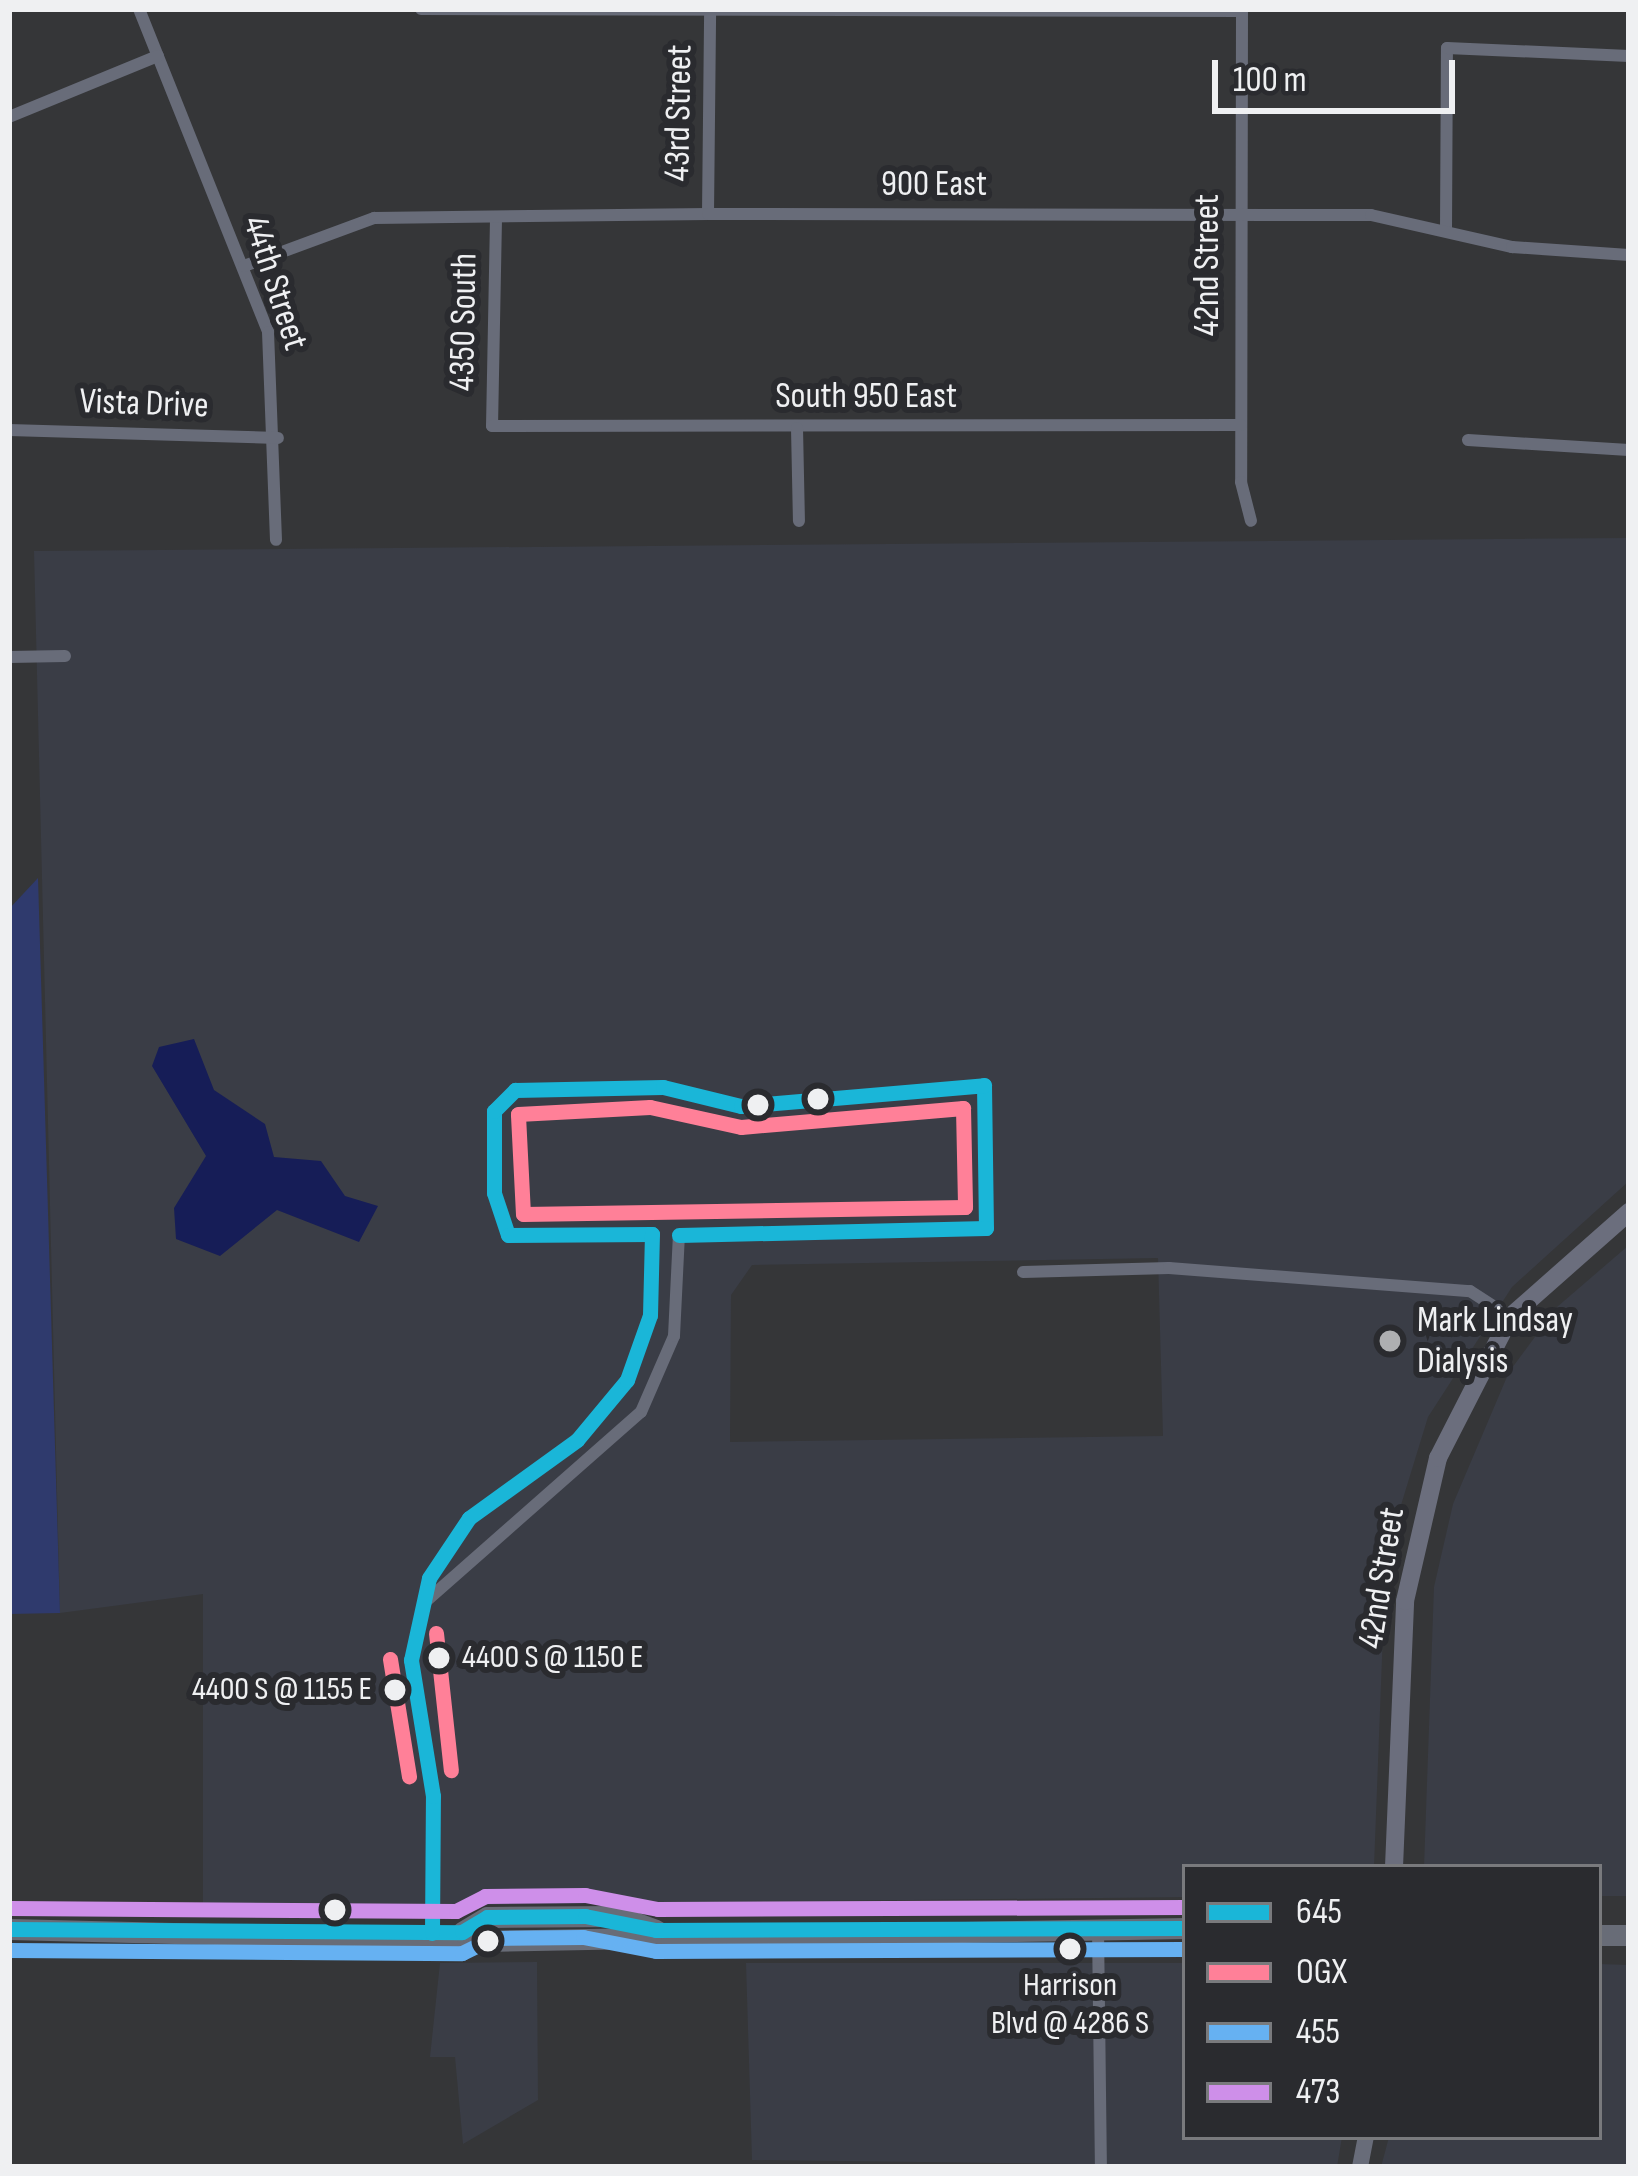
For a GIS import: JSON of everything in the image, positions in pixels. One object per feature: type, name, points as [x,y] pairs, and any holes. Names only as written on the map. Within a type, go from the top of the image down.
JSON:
[{"type":"main road","points":[[1510,1317],[1629,1212]]},
{"type":"main road","name":"42nd Street","points":[[1394,1864],[1409,1580],[1438,1457],[1510,1317]]},
{"type":"main road","points":[[9,1929],[433,1933],[462,1932],[488,1917],[618,1916],[656,1930],[1182,1928]]},
{"type":"street","name":"44th Street","points":[[139,9],[268,332],[278,437],[277,540]]},
{"type":"street","points":[[421,9],[1242,10]]},
{"type":"street","name":"42nd Street","points":[[1242,10],[1241,425],[1251,520]]},
{"type":"street","name":"43rd Street","points":[[707,214],[710,12]]},
{"type":"street","points":[[1446,230],[1447,48],[1629,56]]},
{"type":"street","points":[[9,117],[158,56]]},
{"type":"street","name":"900 East","points":[[244,266],[374,218],[707,214],[1371,215],[1511,248],[1629,255]]},
{"type":"street","name":"4350 South","points":[[492,426],[496,219]]},
{"type":"street","name":"South 950 East","points":[[492,426],[1241,425]]},
{"type":"street","points":[[797,428],[799,521]]},
{"type":"street","name":"Vista Drive","points":[[9,430],[278,437]]},
{"type":"street","points":[[1468,440],[1629,450]]},
{"type":"street","points":[[9,657],[64,656]]},
{"type":"street","points":[[433,1933],[434,1796],[411,1660],[424,1603],[453,1534],[588,1430],[627,1380],[650,1315],[652,1234]]},
{"type":"street","points":[[424,1603],[639,1416],[674,1336],[679,1235]]},
{"type":"street","points":[[1024,1272],[1107,1265],[1470,1291],[1510,1317]]},
{"type":"street","points":[[1098,1927],[1101,2167]]},
{"type":"shaded area","points":[[1629,538],[1629,1181],[1512,1287],[1428,1417],[1386,1554],[1374,1864],[1182,1864],[1182,1897],[203,1908],[203,1594],[60,1613],[34,551]],"holes":[[[1158,1258],[1163,1436],[730,1442],[731,1295],[752,1265]]]},
{"type":"shaded area","points":[[38,878],[60,1613],[9,1614],[9,909]]},
{"type":"shaded area","points":[[194,1039],[214,1090],[265,1124],[274,1157],[321,1161],[345,1196],[378,1206],[359,1242],[277,1210],[220,1256],[176,1239],[174,1208],[206,1156],[152,1066],[159,1047]]},
{"type":"shaded area","points":[[1629,1245],[1629,1896],[1602,1896],[1602,1864],[1424,1864],[1434,1587],[1453,1504],[1509,1372],[1557,1307]]},
{"type":"shaded area","points":[[537,1962],[538,2100],[463,2144],[455,2057],[430,2057],[440,1963]]},
{"type":"shaded area","points":[[746,1963],[1182,1963],[1182,2140],[1342,2140],[1337,2167],[752,2160]]},
{"type":"shaded area","points":[[1602,1964],[1629,1965],[1629,2167],[1381,2167],[1388,2140],[1602,2140]]},
{"type":"transit line","name":"645","points":[[984,1085],[986,1228]]},
{"type":"transit line","name":"645","points":[[508,1235],[494,1193],[494,1111],[515,1090],[663,1087],[741,1106],[984,1085]]},
{"type":"transit line","name":"OGX","points":[[650,1107],[741,1127],[963,1108],[965,1207],[523,1214],[518,1114],[650,1107]]},
{"type":"transit line","name":"645","points":[[679,1235],[986,1228]]},
{"type":"transit line","name":"645","points":[[508,1235],[652,1234]]},
{"type":"transit line","name":"645","points":[[432,1933],[433,1796],[411,1660],[429,1578],[469,1518],[577,1440],[627,1380],[650,1315],[652,1234]]},
{"type":"transit line","name":"OGX","points":[[436,1633],[451,1770]]},
{"type":"transit line","name":"OGX","points":[[390,1659],[409,1776]]},
{"type":"transit line","name":"473","points":[[9,1908],[456,1911],[485,1896],[585,1895],[658,1909],[1182,1907]]},
{"type":"transit line","name":"645","points":[[9,1929],[462,1932],[487,1917],[585,1916],[656,1930],[1182,1928]]},
{"type":"transit line","name":"455","points":[[9,1950],[462,1953],[493,1938],[583,1937],[656,1951],[1182,1949]]},
{"type":"place","name":"Mark Lindsay Dialysis","points":[[1390,1341]]},
{"type":"place","name":"4400 S @ 1150 E","points":[[439,1658]]},
{"type":"place","name":"4400 S @ 1155 E","points":[[395,1690]]},
{"type":"place","name":"Harrison Blvd @ 4286 S","points":[[1070,1949]]}]
